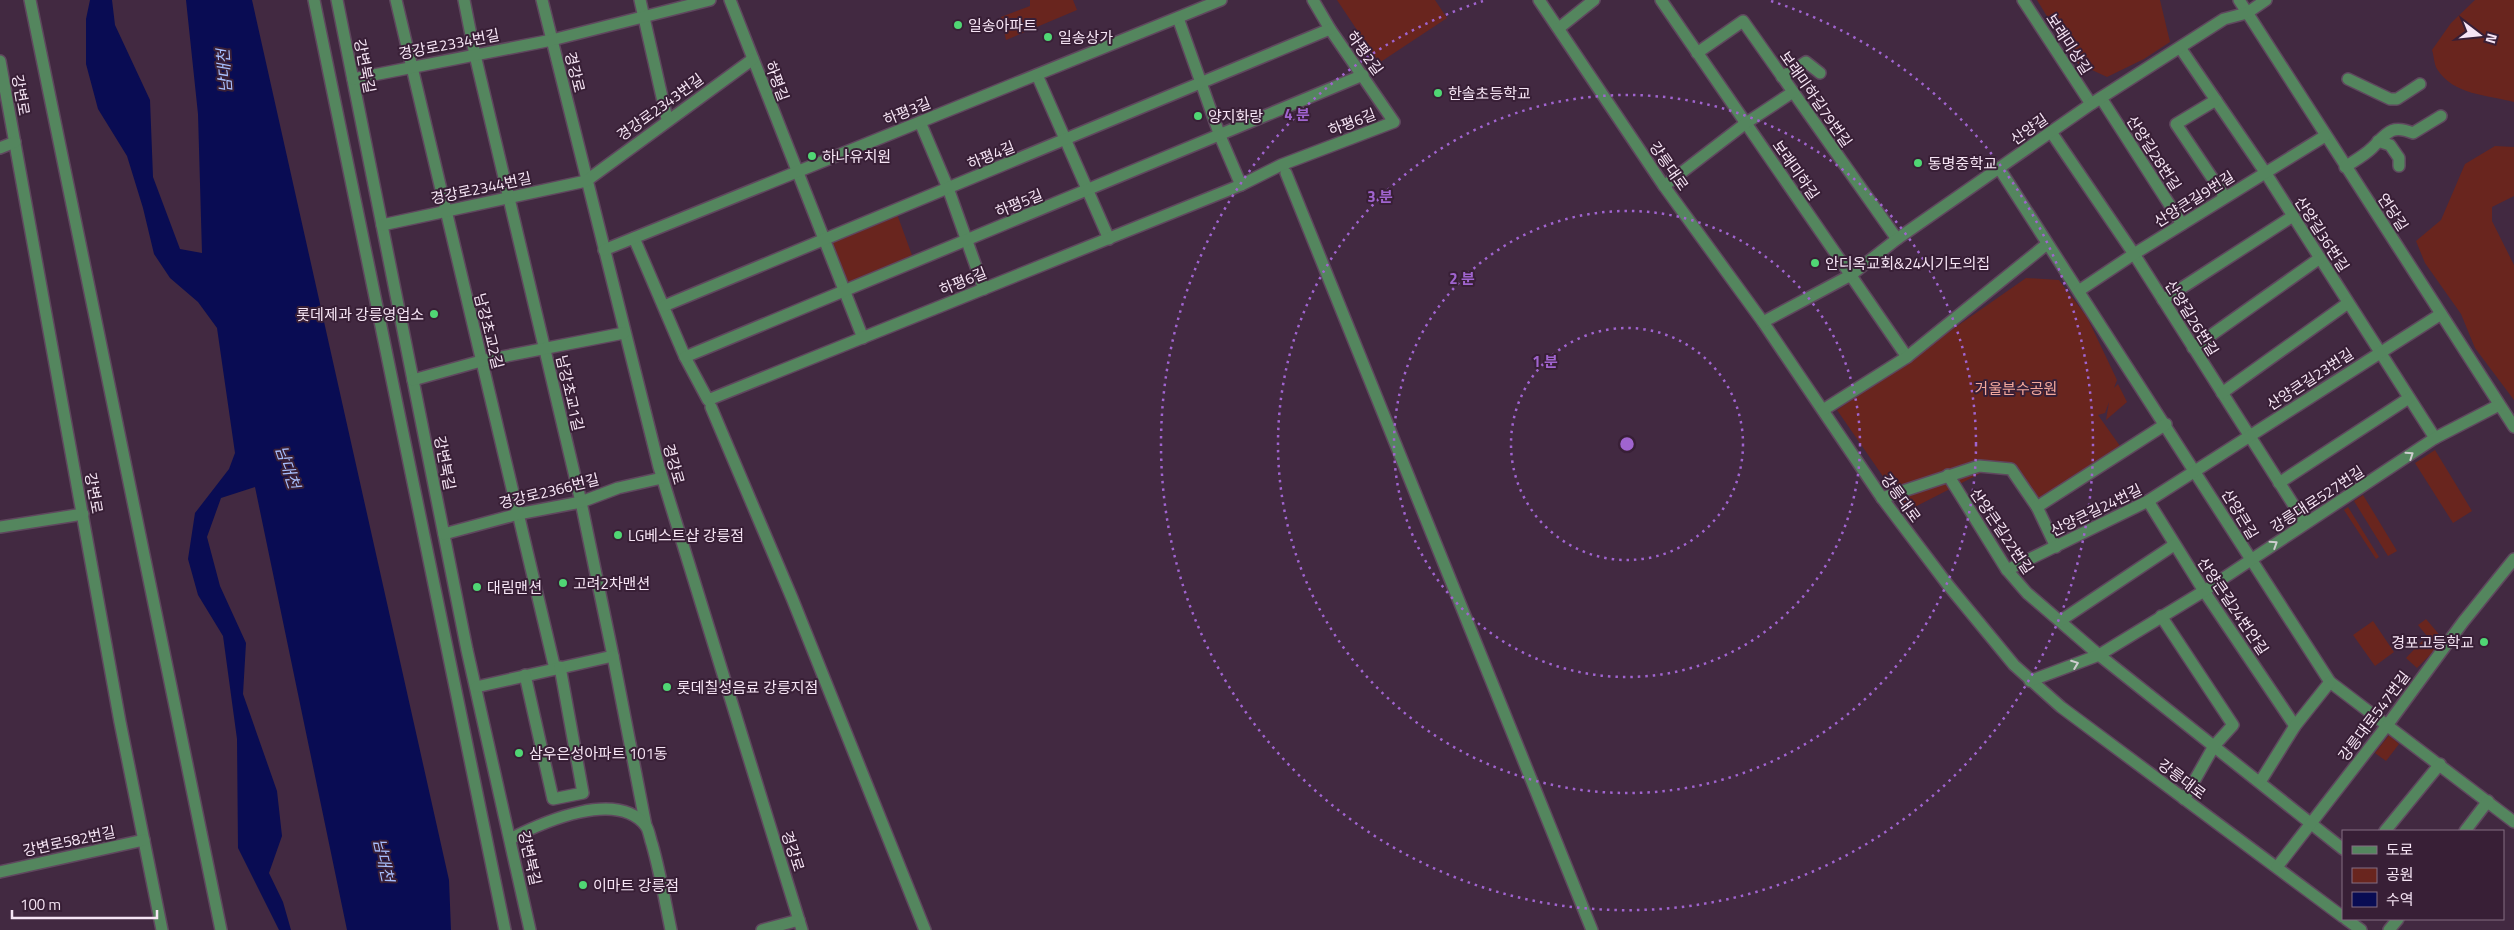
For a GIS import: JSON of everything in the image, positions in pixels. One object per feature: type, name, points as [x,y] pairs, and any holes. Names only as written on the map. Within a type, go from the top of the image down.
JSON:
[{"type":"street","points":[[30,0],[221,930]]},
{"type":"street","points":[[314,0],[505,930]]},
{"type":"street","name":"강변북길","points":[[337,0],[444,534],[530,930]]},
{"type":"street","name":"남강초교2길","points":[[396,0],[518,514],[558,668],[583,793],[553,799],[525,675]]},
{"type":"street","name":"남강초교1길","points":[[464,0],[508,198],[581,502],[646,826],[659,869],[671,930]]},
{"type":"street","name":"경강로","points":[[542,0],[624,333],[662,478],[801,925]]},
{"type":"street","points":[[640,0],[667,119]]},
{"type":"street","name":"경강로2334번길","points":[[352,79],[552,40],[710,0]]},
{"type":"street","name":"하평길","points":[[730,0],[863,338]]},
{"type":"street","name":"하평3길","points":[[604,250],[1221,0]]},
{"type":"street","name":"하평2길","points":[[1313,0],[1330,29],[1364,75],[1394,122]]},
{"type":"street","name":"강릉대로","points":[[1539,0],[1664,186],[1763,322],[1882,498],[1979,625],[2030,681],[2342,916]]},
{"type":"street","points":[[1559,28],[1594,0]]},
{"type":"street","name":"보래미하길","points":[[1661,0],[1907,357]]},
{"type":"street","name":"보래미상길","points":[[2023,0],[2090,104]]},
{"type":"street","name":"연당길","points":[[2239,0],[2514,427]]},
{"type":"street","name":"산양길","points":[[1763,322],[1850,275],[1897,239],[2090,104],[2224,19],[2247,13],[2266,0]]},
{"type":"street","points":[[1178,18],[1220,136],[1241,185]]},
{"type":"street","name":"보래미하길79번길","points":[[1698,53],[1743,21],[1897,239]]},
{"type":"street","name":"하평4길","points":[[664,306],[1330,29]]},
{"type":"street","name":"산양길36번길","points":[[2181,48],[2266,172],[2435,438]]},
{"type":"street","name":"경강로2343번길","points":[[586,181],[667,119],[753,59]]},
{"type":"street","name":"강변로","points":[[0,61],[120,722],[162,930]]},
{"type":"street","points":[[1782,77],[1806,62],[1820,73]]},
{"type":"street","points":[[1037,75],[1108,239]]},
{"type":"street","name":"하평5길","points":[[685,357],[1364,75]]},
{"type":"street","points":[[2348,79],[2390,99],[2397,99],[2420,84]]},
{"type":"street","points":[[1664,186],[1746,123],[1793,92]]},
{"type":"street","name":"산양길28번길","points":[[2101,98],[2182,224]]},
{"type":"street","points":[[2216,100],[2176,124],[2225,197]]},
{"type":"street","points":[[2345,167],[2378,141],[2386,132],[2402,128],[2413,133],[2441,116]]},
{"type":"street","points":[[920,122],[948,188],[984,289]]},
{"type":"street","name":"하평6길","points":[[634,238],[685,357],[708,400],[1241,185],[1281,165],[1394,122]]},
{"type":"street","name":"산양길26번길","points":[[2051,132],[2134,254],[2305,523]]},
{"type":"street","name":"산양큰길9번길","points":[[2080,290],[2134,254],[2325,136]]},
{"type":"street","points":[[2378,141],[2390,144],[2399,158],[2399,166]]},
{"type":"street","points":[[0,148],[15,142]]},
{"type":"street","name":"산양큰길","points":[[1999,168],[2047,244],[2080,290],[2330,682],[2388,724],[2514,822]]},
{"type":"street","points":[[1286,173],[1592,930]]},
{"type":"street","name":"경강로2344번길","points":[[382,225],[586,181]]},
{"type":"street","points":[[2163,300],[2293,216]]},
{"type":"street","points":[[1823,410],[1907,357],[2047,244]]},
{"type":"street","points":[[2194,348],[2320,258]]},
{"type":"street","points":[[2222,393],[2348,303]]},
{"type":"street","name":"산양큰길23번길","points":[[2196,471],[2441,314]]},
{"type":"street","points":[[413,380],[481,361],[624,333]]},
{"type":"street","points":[[2279,483],[2409,398]]},
{"type":"street","name":"강릉대로527번길","points":[[2030,681],[2099,655],[2204,591],[2435,438],[2499,405]]},
{"type":"street","points":[[711,407],[792,598],[925,930]]},
{"type":"street","points":[[2037,507],[2166,424]]},
{"type":"street","name":"산양큰길22번길","points":[[2056,547],[2037,507],[2010,469],[1979,466],[1948,475],[2007,570],[2027,593],[2099,655],[2260,782],[2309,824],[2342,848]]},
{"type":"street","name":"산양큰길24번길","points":[[2007,570],[2148,501],[2196,471]]},
{"type":"street","points":[[1882,498],[1948,475]]},
{"type":"street","name":"경강로2366번길","points":[[444,534],[518,514],[581,502],[618,488],[662,478]]},
{"type":"street","name":"산양큰길24번안길","points":[[2148,501],[2204,591],[2295,726]]},
{"type":"street","points":[[0,527],[83,514]]},
{"type":"street","points":[[2060,621],[2174,545]]},
{"type":"street","name":"강릉대로547번길","points":[[2277,867],[2388,724],[2463,622],[2514,559]]},
{"type":"street","points":[[2162,616],[2233,725],[2214,746],[2184,799]]},
{"type":"street","points":[[476,687],[613,656]]},
{"type":"street","points":[[2260,782],[2295,726],[2330,682]]},
{"type":"street","points":[[2386,830],[2440,764]]},
{"type":"street","points":[[2466,830],[2488,801]]},
{"type":"street","points":[[510,839],[541,823],[595,808],[629,813],[646,826]]},
{"type":"street","name":"강변로582번길","points":[[0,872],[144,840]]},
{"type":"street","name":"강릉대로","points":[[2347,920],[2361,930]]},
{"type":"street","points":[[762,930],[801,925]]},
{"type":"green space","points":[[1030,0],[1073,0],[1077,10],[1006,40],[1001,17],[1030,6]]},
{"type":"green space","points":[[1337,0],[1435,0],[1447,18],[1379,63]]},
{"type":"green space","points":[[2037,0],[2160,0],[2170,42],[2144,59],[2107,77],[2075,62]]},
{"type":"green space","points":[[2475,0],[2514,0],[2514,102],[2462,89],[2444,78],[2436,67],[2432,50],[2451,23]]},
{"type":"green space","points":[[2495,146],[2514,147],[2514,196],[2492,207],[2492,221],[2514,265],[2514,400],[2475,348],[2461,314],[2425,263],[2416,241],[2441,220],[2465,164]]},
{"type":"green space","points":[[897,214],[913,258],[848,285],[829,242]]},
{"type":"green space","name":"거울분수공원","points":[[2026,278],[2059,280],[2087,317],[2117,380],[2114,388],[2118,384],[2127,402],[2106,420],[2109,402],[2105,413],[2098,415],[2120,446],[2036,504],[2010,474],[1983,472],[1907,511],[1837,410]]},
{"type":"green space","points":[[2435,450],[2472,511],[2453,523],[2415,463]]},
{"type":"green space","points":[[2363,495],[2397,551],[2388,556],[2354,501]]},
{"type":"green space","points":[[2348,507],[2379,557],[2376,559],[2344,510]]},
{"type":"green space","points":[[2426,619],[2442,638],[2435,644],[2438,647],[2417,668],[2406,658],[2427,636],[2418,625]]},
{"type":"green space","points":[[2373,621],[2394,652],[2375,666],[2353,635]]},
{"type":"green space","points":[[2389,735],[2399,744],[2386,761],[2375,753]]},
{"type":"water","name":"남대천","points":[[90,0],[112,0],[115,25],[150,100],[153,177],[180,249],[202,253],[198,114],[186,0],[252,0],[449,880],[451,930],[347,930],[255,487],[221,498],[207,537],[220,586],[246,643],[243,694],[277,791],[282,836],[269,873],[283,902],[291,930],[279,930],[238,848],[237,739],[223,636],[198,595],[188,559],[195,513],[229,469],[235,453],[217,328],[198,302],[170,278],[154,254],[143,208],[127,156],[98,109],[86,64],[86,19]]},
{"type":"place","name":"일송아파트","points":[[958,25]]},
{"type":"place","name":"일송상가","points":[[1048,37]]},
{"type":"place","name":"한솔초등학교","points":[[1438,93]]},
{"type":"place","name":"양지화랑","points":[[1198,116]]},
{"type":"place","name":"하나유치원","points":[[812,156]]},
{"type":"place","name":"동명중학교","points":[[1918,163]]},
{"type":"place","name":"안디옥교회&24시기도의집","points":[[1815,263]]},
{"type":"place","name":"롯데제과 강릉영업소","points":[[434,314]]},
{"type":"place","name":"LG베스트샵 강릉점","points":[[618,535]]},
{"type":"place","name":"고려2차맨션","points":[[563,583]]},
{"type":"place","name":"대림맨션","points":[[477,587]]},
{"type":"place","name":"경포고등학교","points":[[2484,642]]},
{"type":"place","name":"롯데칠성음료 강릉지점","points":[[667,687]]},
{"type":"place","name":"삼우은성아파트 101동","points":[[519,753]]},
{"type":"place","name":"이마트 강릉점","points":[[583,885]]}]
